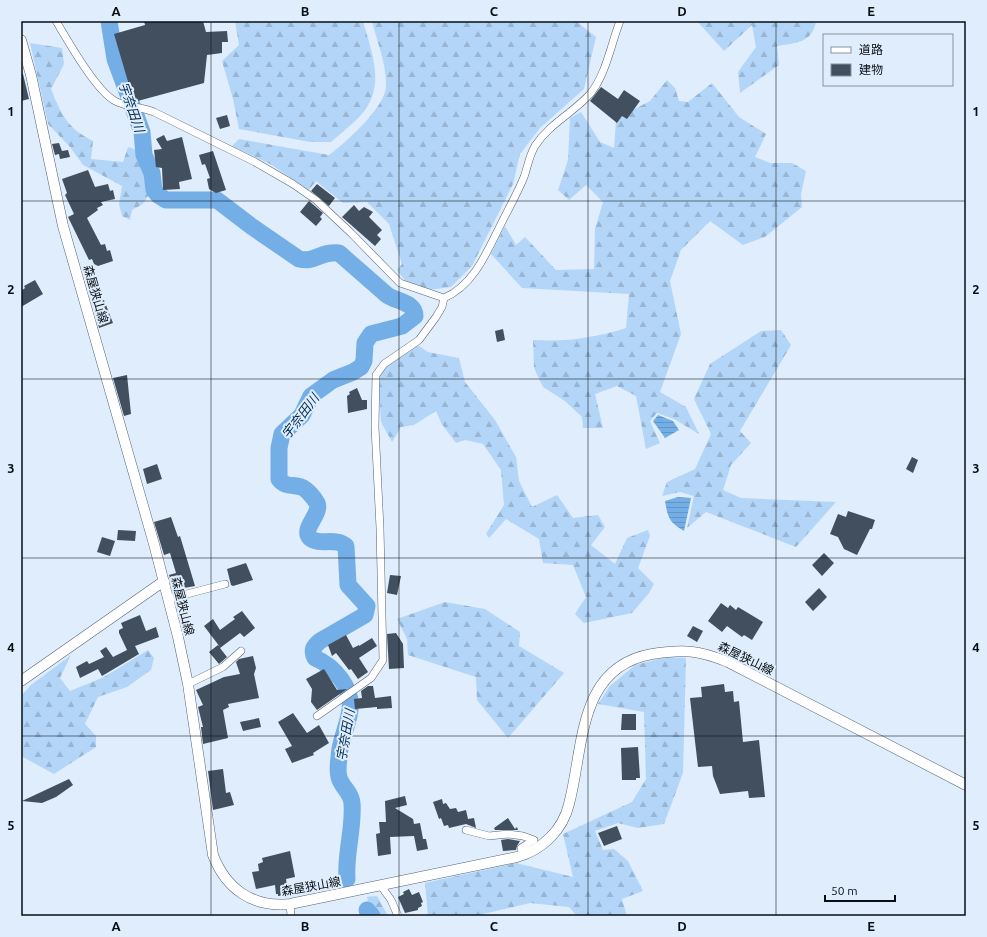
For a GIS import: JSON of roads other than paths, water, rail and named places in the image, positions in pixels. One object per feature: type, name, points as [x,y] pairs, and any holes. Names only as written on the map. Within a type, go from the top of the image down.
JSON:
[{"type":"main road","name":"森屋狭山線","points":[[21,40],[31,75],[63,226],[164,581],[188,684],[210,842],[216,863],[232,885],[247,897],[264,904],[290,904],[523,855],[543,844],[554,834],[569,804],[584,719],[598,689],[612,673],[625,664],[640,657],[661,653],[698,651],[728,662],[966,785]]},
{"type":"main road","points":[[21,681],[164,581]]},
{"type":"street","points":[[56,21],[97,84],[114,101],[122,104],[140,106],[179,124],[255,162],[293,184],[316,200],[400,283],[444,298],[450,296],[468,280],[481,263],[524,176],[529,155],[535,145],[542,136],[581,102],[594,87],[620,21]]},
{"type":"street","points":[[317,716],[344,699],[370,678],[383,660],[380,528],[375,427],[376,375],[384,364],[418,340],[436,317],[442,307],[444,298]]},
{"type":"street","points":[[168,599],[225,584]]},
{"type":"street","points":[[188,684],[223,666],[241,652]]},
{"type":"street","points":[[466,830],[489,836],[508,834],[524,836],[534,840],[521,848],[523,855]]},
{"type":"street","points":[[381,886],[398,916]]},
{"type":"street","points":[[290,904],[291,916]]},
{"type":"waterway","name":"宇奈田川","points":[[109,21],[115,59],[142,132],[144,155],[152,173],[154,190],[158,195],[166,200],[217,200],[251,226],[299,259],[305,260],[327,254],[339,253],[387,295],[409,305],[414,311],[415,316],[402,326],[371,334],[365,343],[364,361],[361,367],[333,380],[311,396],[302,415],[282,434],[279,448],[279,479],[284,484],[303,488],[317,503],[317,512],[308,530],[310,538],[318,541],[342,543],[346,546],[348,585],[367,606],[365,615],[320,641],[313,650],[315,658],[329,666],[341,679],[350,702],[349,716],[340,746],[338,767],[340,780],[349,794],[352,803],[352,822],[347,860],[347,879]]},
{"type":"waterway","name":"宇奈田川","points":[[367,910],[372,916]]}]
